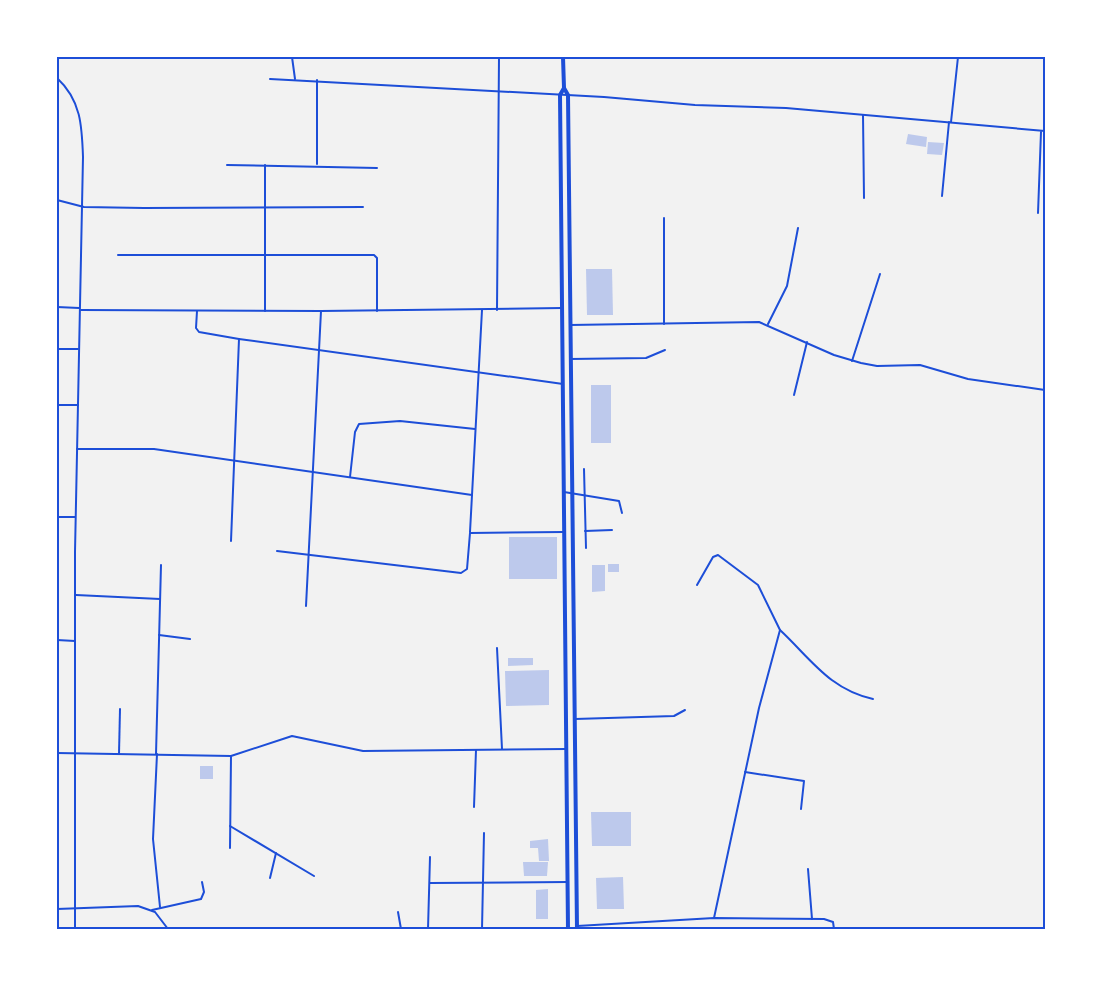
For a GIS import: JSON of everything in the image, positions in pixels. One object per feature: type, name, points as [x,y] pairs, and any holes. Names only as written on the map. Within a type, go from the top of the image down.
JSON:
[{"type":"main road","points":[[563,57],[564,88],[568,95],[578,927]]},
{"type":"main road","points":[[564,88],[560,95],[568,929]]},
{"type":"main road","points":[[566,690],[574,690]]},
{"type":"main road","points":[[567,836],[576,835]]},
{"type":"street","points":[[292,57],[295,79]]},
{"type":"street","points":[[497,310],[499,57]]},
{"type":"street","points":[[942,196],[958,57]]},
{"type":"street","points":[[57,78],[67,87],[82,117],[84,207],[79,309],[75,517],[75,929]]},
{"type":"street","points":[[270,79],[568,95],[863,115],[1043,131],[1038,213]]},
{"type":"street","points":[[317,80],[317,165]]},
{"type":"street","points":[[863,115],[864,198]]},
{"type":"street","points":[[227,165],[377,168]]},
{"type":"street","points":[[265,165],[265,311]]},
{"type":"street","points":[[57,200],[84,207],[363,207]]},
{"type":"street","points":[[664,218],[664,324]]},
{"type":"street","points":[[768,324],[786,289],[798,228]]},
{"type":"street","points":[[118,255],[376,255],[377,311]]},
{"type":"street","points":[[852,361],[880,274]]},
{"type":"street","points":[[57,307],[196,311],[562,308]]},
{"type":"street","points":[[277,551],[465,573],[470,533],[482,310]]},
{"type":"street","points":[[196,311],[196,328],[200,332],[317,351],[563,384]]},
{"type":"street","points":[[306,606],[317,351],[321,311]]},
{"type":"street","points":[[570,325],[768,324],[852,361],[877,366],[920,365],[968,379],[1045,390]]},
{"type":"street","points":[[231,541],[239,339]]},
{"type":"street","points":[[794,395],[807,342]]},
{"type":"street","points":[[57,349],[79,349]]},
{"type":"street","points":[[570,359],[646,358],[665,350]]},
{"type":"street","points":[[57,405],[78,405]]},
{"type":"street","points":[[350,477],[359,424],[400,421],[475,429]]},
{"type":"street","points":[[77,449],[147,448],[472,495]]},
{"type":"street","points":[[584,469],[586,548]]},
{"type":"street","points":[[564,492],[619,501],[622,513]]},
{"type":"street","points":[[57,517],[75,517]]},
{"type":"street","points":[[585,531],[612,530]]},
{"type":"street","points":[[470,533],[564,532]]},
{"type":"street","points":[[697,585],[714,556],[718,555],[756,581],[767,599],[780,630],[831,681],[851,693],[873,699]]},
{"type":"street","points":[[160,907],[153,839],[161,565]]},
{"type":"street","points":[[75,595],[160,599]]},
{"type":"street","points":[[714,918],[759,708],[780,630]]},
{"type":"street","points":[[159,635],[190,639]]},
{"type":"street","points":[[57,640],[75,640]]},
{"type":"street","points":[[497,648],[502,749]]},
{"type":"street","points":[[119,753],[120,709]]},
{"type":"street","points":[[575,719],[674,716],[685,710]]},
{"type":"street","points":[[57,753],[231,756],[292,736],[350,750],[566,749]]},
{"type":"street","points":[[474,807],[476,750]]},
{"type":"street","points":[[230,848],[231,756]]},
{"type":"street","points":[[746,772],[804,781],[801,809]]},
{"type":"street","points":[[230,826],[314,876]]},
{"type":"street","points":[[482,929],[484,833]]},
{"type":"street","points":[[270,878],[276,852]]},
{"type":"street","points":[[428,929],[430,857]]},
{"type":"street","points":[[807,869],[812,919]]},
{"type":"street","points":[[152,910],[201,899],[204,892],[202,882]]},
{"type":"street","points":[[430,884],[568,882]]},
{"type":"street","points":[[57,909],[138,906],[152,910],[168,929]]},
{"type":"street","points":[[398,912],[401,929]]},
{"type":"street","points":[[578,927],[714,918],[830,919],[834,929]]},
{"type":"building","points":[[908,134],[927,137],[926,147],[906,144]]},
{"type":"building","points":[[928,142],[944,143],[942,155],[927,154]]},
{"type":"building","points":[[586,269],[612,269],[613,315],[587,315]]},
{"type":"building","points":[[591,385],[611,385],[611,443],[591,443]]},
{"type":"building","points":[[509,537],[557,537],[557,579],[509,579]]},
{"type":"building","points":[[608,564],[619,564],[619,572],[608,572]]},
{"type":"building","points":[[592,565],[605,565],[605,591],[592,592]]},
{"type":"building","points":[[508,658],[533,658],[533,665],[508,666]]},
{"type":"building","points":[[549,670],[549,705],[506,706],[505,671]]},
{"type":"building","points":[[200,766],[213,766],[213,779],[200,779]]},
{"type":"building","points":[[591,812],[631,812],[631,846],[592,846]]},
{"type":"building","points":[[548,839],[549,861],[539,861],[538,848],[530,848],[530,841]]},
{"type":"building","points":[[523,862],[548,862],[547,876],[524,876]]},
{"type":"building","points":[[623,877],[624,909],[597,909],[596,878]]},
{"type":"building","points":[[548,889],[548,919],[536,919],[536,890]]}]
